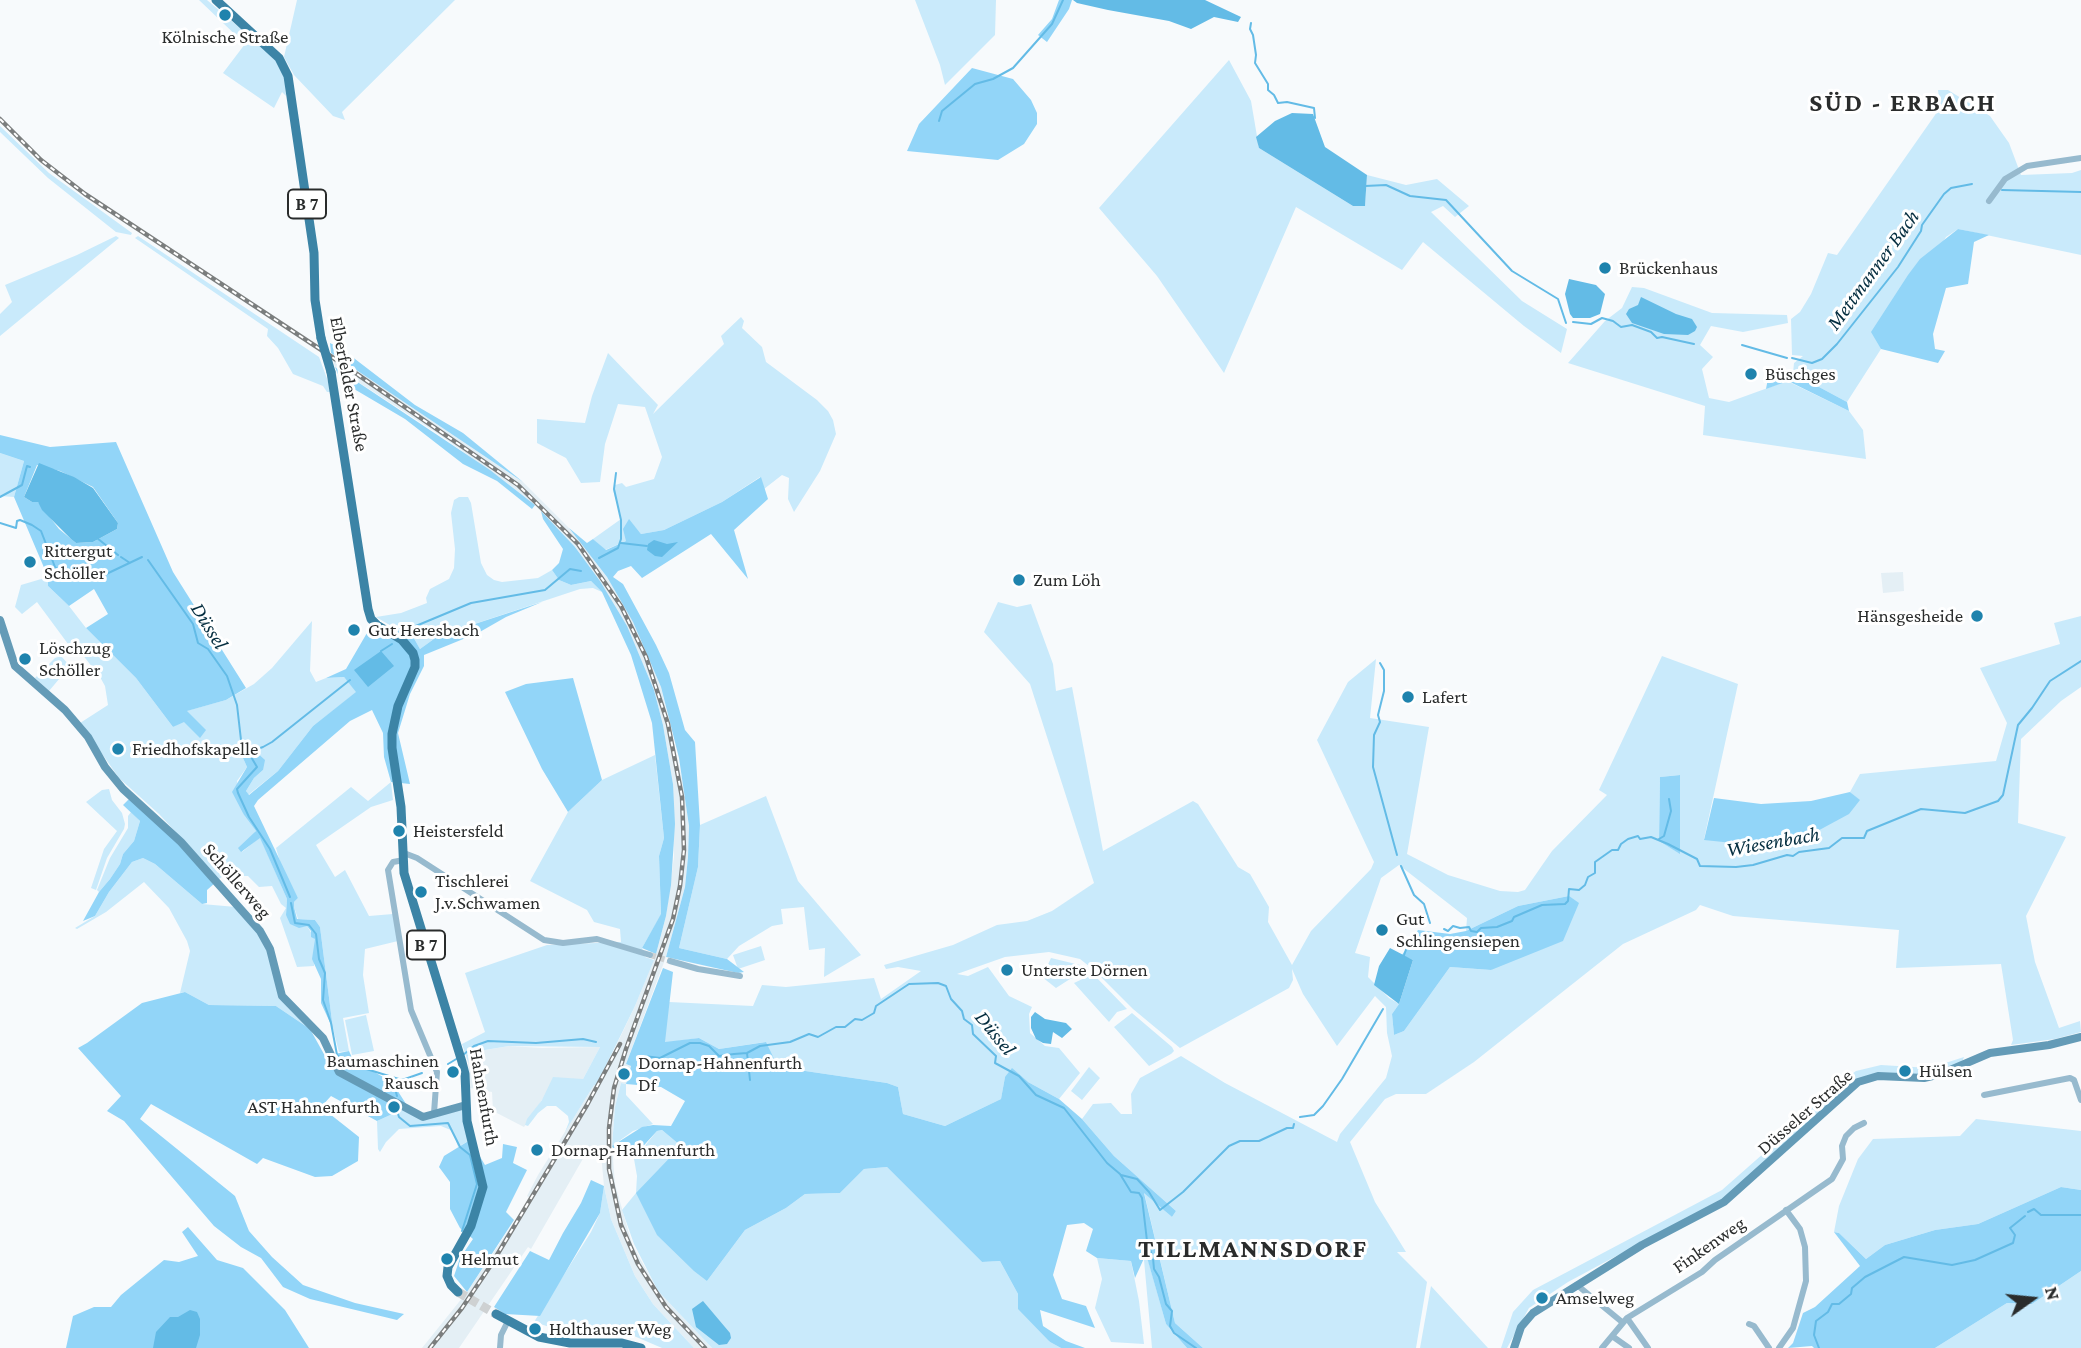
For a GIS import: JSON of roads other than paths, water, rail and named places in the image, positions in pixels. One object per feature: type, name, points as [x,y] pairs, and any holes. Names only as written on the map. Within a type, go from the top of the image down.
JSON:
[{"type":"main road","name":"Elberfelder Straße","points":[[216,0],[279,58],[288,76],[314,253],[315,300],[321,338],[331,372],[368,609],[377,625],[402,640],[413,653],[415,660],[415,667],[398,706],[393,727],[392,748],[404,856]]},
{"type":"main road","name":"Hahnenfurth","points":[[404,856],[407,887],[465,1074],[466,1105],[483,1187],[471,1226],[448,1267],[447,1276],[451,1286],[458,1292]]},
{"type":"main road","points":[[496,1314],[539,1337],[558,1342],[622,1343],[641,1348]]},
{"type":"street","points":[[1989,201],[2005,179],[2027,166],[2081,158]]},
{"type":"street","name":"Schöllerweg","points":[[0,621],[18,669],[65,710],[88,737],[105,767],[123,789],[181,842],[260,932],[270,948],[282,996],[323,1038],[339,1072],[423,1117],[434,1114]]},
{"type":"street","points":[[466,1105],[434,1114],[437,1072],[411,1010],[388,870],[393,862],[404,856],[417,858],[544,940],[563,943],[597,939],[650,955]]},
{"type":"street","points":[[670,961],[740,976]]},
{"type":"street","name":"Düsseler Straße","points":[[1514,1348],[1519,1332],[1529,1317],[1642,1245],[1712,1210],[1735,1194],[1858,1083],[1878,1076],[1924,1078],[1941,1074],[1990,1053],[2049,1045],[2081,1037]]},
{"type":"street","points":[[1984,1095],[2070,1078],[2074,1080],[2081,1100]]},
{"type":"street","name":"Finkenweg","points":[[1602,1348],[1624,1320],[1702,1272],[1715,1260],[1832,1179],[1843,1159],[1842,1146],[1846,1136],[1864,1123]]},
{"type":"street","points":[[1779,1348],[1793,1328],[1806,1281],[1805,1247],[1800,1229],[1786,1210]]},
{"type":"street","points":[[1577,1285],[1624,1320],[1648,1348]]},
{"type":"street","points":[[500,1348],[501,1335],[508,1321]]},
{"type":"street","points":[[1749,1324],[1754,1326],[1769,1348]]},
{"type":"street","points":[[1612,1336],[1629,1348]]},
{"type":"waterway","points":[[939,121],[942,111],[975,84],[993,79],[1013,68],[1052,24],[1063,0]]},
{"type":"waterway","name":"Mettmanner Bach","points":[[1251,23],[1255,63],[1268,84],[1268,90],[1278,103],[1287,102],[1314,108],[1315,118]]},
{"type":"waterway","name":"Mettmanner Bach","points":[[1792,358],[1812,363],[1822,359],[1898,267],[1944,194],[1951,188],[1972,184]]},
{"type":"waterway","name":"Mettmanner Bach","points":[[1365,186],[1386,185],[1410,196],[1446,200],[1512,271],[1558,299],[1566,323]]},
{"type":"waterway","name":"Mettmanner Bach","points":[[2002,190],[2081,192]]},
{"type":"waterway","name":"Mettmanner Bach","points":[[1573,322],[1591,324],[1602,318],[1621,327],[1632,325],[1651,332],[1657,338],[1694,344]]},
{"type":"waterway","name":"Mettmanner Bach","points":[[1742,345],[1787,358]]},
{"type":"waterway","points":[[0,497],[22,485],[27,466],[30,467]]},
{"type":"waterway","points":[[599,558],[618,548],[621,539],[621,520],[614,489],[616,473]]},
{"type":"waterway","name":"Düssel","points":[[0,523],[16,528],[17,521],[20,520],[41,531],[55,567],[63,575],[100,577],[142,557]]},
{"type":"waterway","points":[[97,538],[118,555]]},
{"type":"waterway","points":[[621,543],[647,546]]},
{"type":"waterway","points":[[121,557],[130,563]]},
{"type":"waterway","name":"Düssel","points":[[148,560],[193,624],[198,643],[208,649],[227,676],[237,705],[241,740],[257,767],[237,789],[238,793],[249,817],[270,849],[290,897]]},
{"type":"waterway","points":[[407,631],[471,603],[545,590],[570,569],[581,571]]},
{"type":"waterway","points":[[381,651],[392,644]]},
{"type":"waterway","name":"Wiesenbach","points":[[1444,929],[1448,931],[1453,926],[1469,927],[1471,931],[1477,932],[1481,928],[1497,927],[1512,921],[1514,917],[1542,905],[1565,904],[1568,901],[1569,889],[1579,890],[1588,877],[1595,873],[1595,862],[1612,850],[1618,850],[1628,839],[1638,836],[1640,839],[1651,837],[1668,844],[1697,859],[1700,866],[1736,867],[1829,848],[1842,838],[1864,838],[1867,831],[1921,809],[1965,813],[1998,801],[2003,795],[2018,725],[2050,681],[2081,661]]},
{"type":"waterway","points":[[1380,663],[1384,670],[1384,691],[1378,715],[1380,722],[1374,735],[1373,767],[1397,855]]},
{"type":"waterway","points":[[249,752],[272,742],[350,680]]},
{"type":"waterway","points":[[1659,839],[1664,836],[1671,811],[1669,799]]},
{"type":"waterway","points":[[1401,866],[1414,895],[1424,904],[1430,923]]},
{"type":"waterway","name":"Düssel","points":[[291,903],[295,923],[309,925],[316,934],[319,959],[325,973],[323,1000],[337,1055],[350,1064],[402,1080],[422,1073]]},
{"type":"waterway","name":"Wiesenbach","points":[[1403,958],[1407,947],[1414,946],[1422,934]]},
{"type":"waterway","name":"Düssel","points":[[644,1056],[660,1058],[690,1043],[709,1046],[719,1056],[747,1053],[760,1046],[790,1042],[809,1034],[818,1037],[836,1027],[845,1027],[855,1019],[862,1020],[874,1013],[876,1006],[909,984],[938,983],[946,986],[964,1019],[972,1025],[973,1034],[996,1056],[995,1063],[1019,1076],[1036,1095],[1064,1108],[1107,1163],[1120,1174],[1131,1192],[1139,1193],[1154,1269],[1159,1277],[1166,1304],[1172,1311],[1170,1326],[1174,1333],[1196,1348]]},
{"type":"waterway","name":"Wiesenbach","points":[[1300,1117],[1314,1115],[1323,1106],[1383,1009]]},
{"type":"waterway","name":"Düssel","points":[[463,1055],[474,1046],[488,1041],[536,1043],[583,1039],[596,1042]]},
{"type":"waterway","points":[[747,1053],[750,1080]]},
{"type":"waterway","name":"Düssel","points":[[448,1064],[458,1058]]},
{"type":"waterway","points":[[392,1077],[397,1096]]},
{"type":"waterway","points":[[396,1108],[399,1117],[410,1126],[448,1123],[460,1147],[470,1155],[477,1184],[462,1231]]},
{"type":"waterway","name":"Wiesenbach","points":[[1121,1175],[1137,1179],[1160,1210],[1183,1192],[1229,1146],[1240,1141],[1259,1141],[1287,1128],[1293,1128],[1294,1124]]},
{"type":"waterway","points":[[2028,1212],[2034,1209],[2041,1215],[2081,1215]]},
{"type":"waterway","points":[[1819,1348],[1814,1335],[1816,1321],[1828,1312],[1832,1304],[1839,1304],[1851,1294],[1852,1288],[1865,1277],[1904,1257],[1952,1265],[1975,1260],[2013,1243],[2015,1235],[2010,1228],[2025,1216]]},
{"type":"tunnel","points":[[650,955],[670,961]]},
{"type":"tunnel","points":[[458,1292],[496,1314]]},
{"type":"railway","points":[[0,119],[41,160],[85,194],[338,361],[518,485],[578,544],[621,606],[646,657],[668,724],[682,797],[684,850],[673,919],[614,1088],[609,1128],[609,1169],[621,1225],[638,1264],[666,1307],[705,1348]]},
{"type":"railway","points":[[430,1348],[491,1265],[587,1105],[620,1044]]},
{"type":"place","name":"Kölnische Straße","points":[[225,15]]},
{"type":"place","name":"Brückenhaus","points":[[1605,268]]},
{"type":"place","name":"Büschges","points":[[1751,374]]},
{"type":"place","name":"Rittergut Schöller","points":[[30,562]]},
{"type":"place","name":"Zum Löh","points":[[1019,580]]},
{"type":"place","name":"Hänsgesheide","points":[[1977,616]]},
{"type":"place","name":"Gut Heresbach","points":[[354,630]]},
{"type":"place","name":"Löschzug Schöller","points":[[25,659]]},
{"type":"place","name":"Lafert","points":[[1408,697]]},
{"type":"place","name":"Friedhofskapelle","points":[[118,749]]},
{"type":"place","name":"Heistersfeld","points":[[399,831]]},
{"type":"place","name":"Tischlerei J.v.Schwamen","points":[[421,892]]},
{"type":"place","name":"Gut Schlingensiepen","points":[[1382,930]]},
{"type":"place","name":"Unterste Dörnen","points":[[1007,970]]},
{"type":"place","name":"Hülsen","points":[[1905,1071]]},
{"type":"place","name":"Baumaschinen Rausch","points":[[453,1072]]},
{"type":"place","name":"Dornap-Hahnenfurth Df","points":[[624,1074]]},
{"type":"place","name":"AST Hahnenfurth","points":[[394,1107]]},
{"type":"place","name":"Dornap-Hahnenfurth","points":[[537,1150]]},
{"type":"place","name":"Helmut","points":[[447,1259]]},
{"type":"place","name":"Amselweg","points":[[1542,1298]]},
{"type":"place","name":"Holthauser Weg","points":[[535,1329]]},
{"type":"district","name":"SÜD - ERBACH","points":[[1903,103]]},
{"type":"district","name":"TILLMANNSDORF","points":[[1253,1249]]}]
